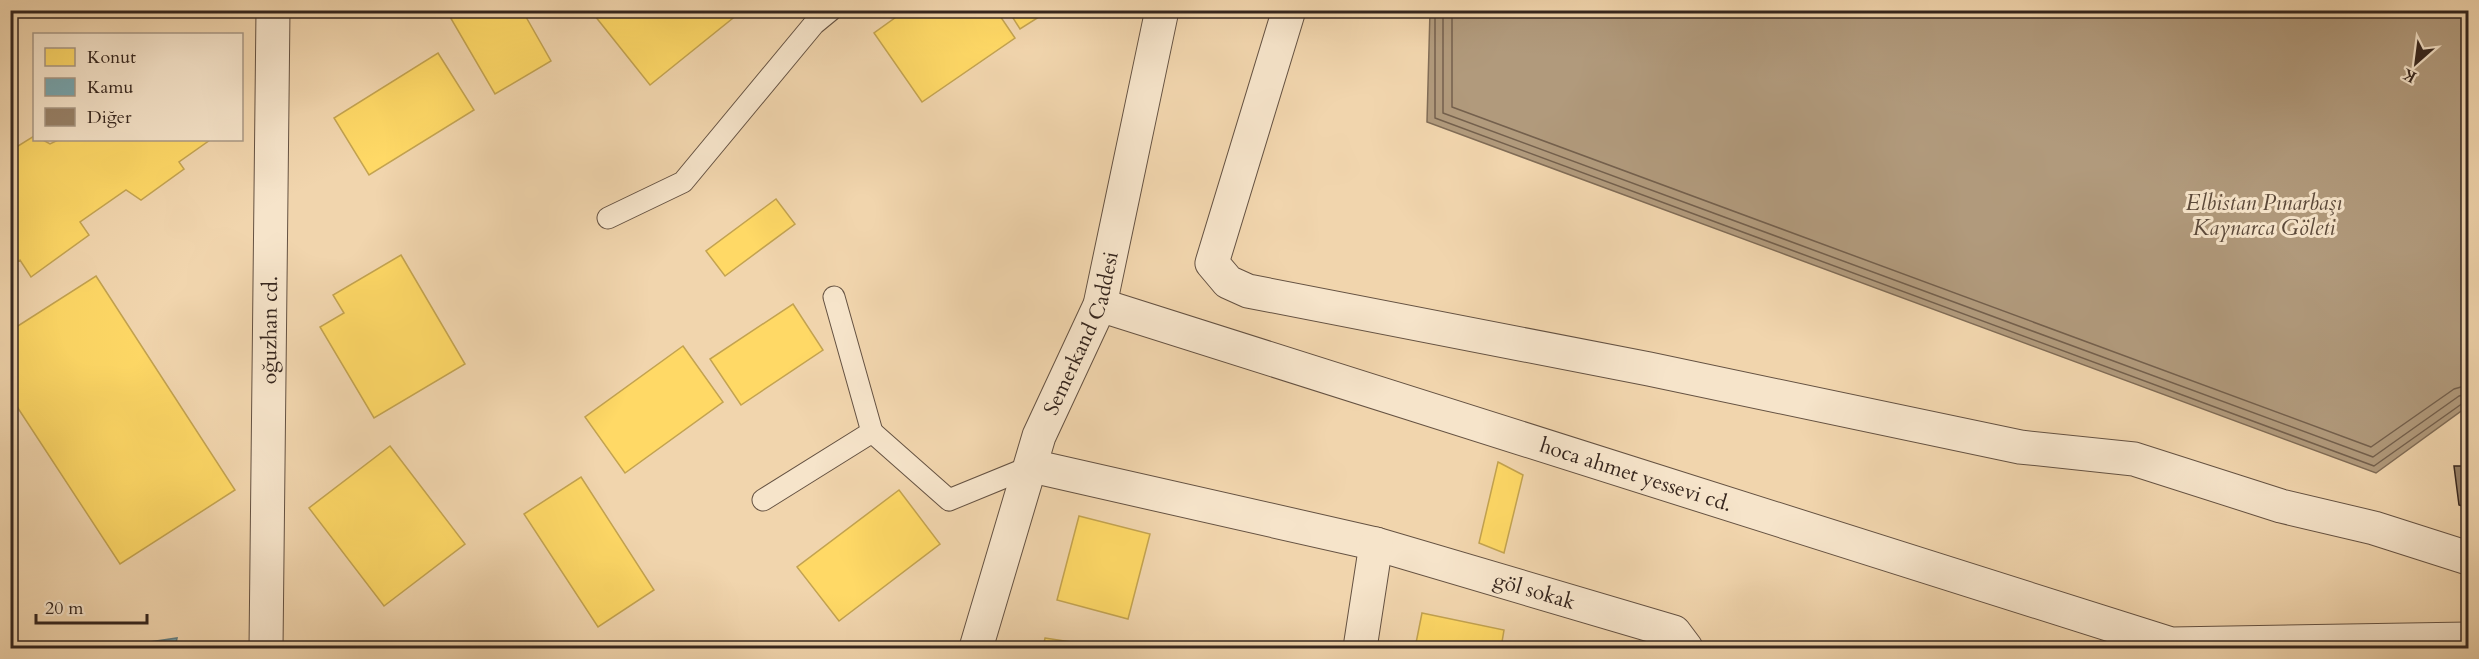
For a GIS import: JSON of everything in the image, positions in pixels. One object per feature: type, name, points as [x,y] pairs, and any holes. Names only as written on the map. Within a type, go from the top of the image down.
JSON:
[{"type":"street","name":"oğuzhan cd.","points":[[266,648],[273,10]]},
{"type":"street","name":"Semerkand Caddesi","points":[[976,648],[1032,466],[1039,436],[1100,305],[1162,10]]},
{"type":"street","points":[[1289,10],[1212,263],[1228,282],[1248,291],[1649,369],[2020,447],[2134,459],[2281,506],[2374,528],[2469,558]]},
{"type":"street","name":"hoca ahmet yessevi cd.","points":[[1100,305],[2171,644],[2469,639]]},
{"type":"street","name":"göl sokak","points":[[1032,466],[1376,544],[1674,632],[1686,648]]},
{"type":"street","points":[[1360,648],[1376,544]]},
{"type":"lane","points":[[608,218],[683,182],[814,24],[831,10]]},
{"type":"lane","points":[[834,297],[872,432],[949,500],[1032,466]]},
{"type":"lane","points":[[763,500],[872,432]]},
{"type":"water","name":"Elbistan Pınarbaşı Kaynarca Göleti","points":[[1430,11],[2468,11],[2468,406],[2376,473],[1427,122]]},
{"type":"building: Konut","points":[[446,10],[522,10],[551,61],[495,94]]},
{"type":"building: Konut","points":[[602,10],[743,10],[650,85],[595,16]]},
{"type":"building: Konut","points":[[906,10],[996,10],[1015,38],[922,102],[874,33]]},
{"type":"building: Konut","points":[[1008,10],[1050,10],[1020,29]]},
{"type":"building: Konut","points":[[438,53],[474,110],[369,175],[334,118]]},
{"type":"building: Konut","points":[[33,137],[33,141],[45,141],[50,144],[56,141],[209,141],[179,162],[184,169],[141,200],[126,190],[80,222],[89,235],[31,277],[20,260],[10,267],[10,151]]},
{"type":"building: Konut","points":[[776,199],[795,224],[725,276],[706,251]]},
{"type":"building: Konut","points":[[401,255],[465,364],[374,418],[320,327],[344,313],[333,295]]},
{"type":"building: Konut","points":[[96,276],[235,490],[120,564],[10,396],[10,331]]},
{"type":"building: Konut","points":[[793,304],[823,350],[741,405],[710,359]]},
{"type":"building: Konut","points":[[683,346],[723,402],[625,473],[585,417]]},
{"type":"building: Konut","points":[[390,446],[465,544],[384,606],[309,508]]},
{"type":"building: Konut","points":[[1498,462],[1523,475],[1504,553],[1479,543]]},
{"type":"building: Konut","points":[[581,477],[654,590],[598,627],[524,514]]},
{"type":"building: Konut","points":[[899,490],[940,544],[839,621],[797,567]]},
{"type":"building: Konut","points":[[1079,516],[1150,534],[1128,619],[1057,600]]},
{"type":"building: Konut","points":[[1422,613],[1504,630],[1501,648],[1415,648]]},
{"type":"building: Konut","points":[[1045,638],[1110,648],[1043,648]]},
{"type":"building: Kamu","points":[[177,638],[175,648],[109,648]]},
{"type":"building: Diğer","points":[[2454,466],[2468,466],[2468,508],[2459,505]]}]
